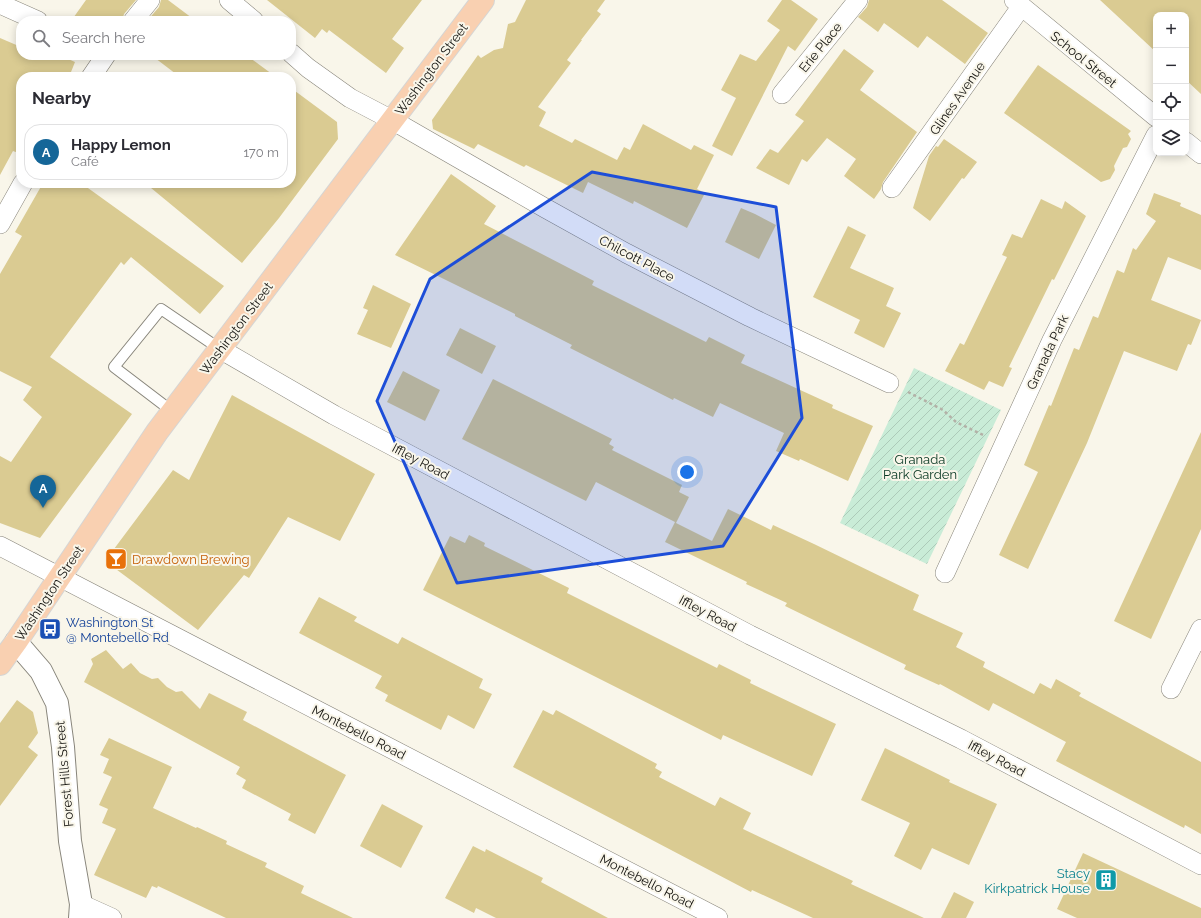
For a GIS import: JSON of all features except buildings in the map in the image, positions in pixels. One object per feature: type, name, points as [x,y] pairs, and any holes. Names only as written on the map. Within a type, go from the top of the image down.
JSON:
[{"type":"main road","name":"Washington Street","points":[[0,664],[157,432],[483,0]]},
{"type":"street","points":[[137,16],[150,0]]},
{"type":"street","points":[[229,0],[248,16]]},
{"type":"street","name":"Erie Place","points":[[782,94],[858,0]]},
{"type":"street","points":[[0,4],[27,16]]},
{"type":"street","name":"School Street","points":[[1017,4],[1153,115]]},
{"type":"street","name":"Glines Avenue","points":[[892,188],[1017,4]]},
{"type":"street","name":"Chilcott Place","points":[[296,57],[308,68],[350,98],[392,120],[544,208],[626,253],[750,317],[897,387]]},
{"type":"street","points":[[94,72],[102,60]]},
{"type":"street","name":"Granada Park","points":[[945,573],[1052,340],[1153,141]]},
{"type":"street","points":[[1189,144],[1201,154]]},
{"type":"street","points":[[0,224],[19,188]]},
{"type":"street","name":"Iffley Road","points":[[220,349],[334,415],[750,635],[961,739],[1201,865]]},
{"type":"street","name":"Montebello Road","points":[[0,546],[718,918]]},
{"type":"street","points":[[1171,688],[1201,629]]},
{"type":"street","name":"Forest Hills Street","points":[[16,642],[41,671],[57,703],[63,747],[70,841],[81,911]]},
{"type":"street","points":[[81,911],[112,918]]},
{"type":"lane","points":[[173,412],[114,367],[161,309],[220,349]]},
{"type":"path","points":[[897,387],[943,410],[956,422],[987,436]]},
{"type":"highlighted area","points":[[592,172],[776,207],[802,418],[723,546],[457,583],[377,401],[430,279]]},
{"type":"green space","name":"Granada Park Garden","points":[[914,368],[1001,410],[927,564],[840,523]]},
{"type":"place","name":"Happy Lemon","points":[[43,508]]},
{"type":"place","name":"Drawdown Brewing","points":[[116,559]]},
{"type":"place","name":"Washington St @ Montebello Rd","points":[[50,629]]},
{"type":"place","name":"Stacy Kirkpatrick House","points":[[1106,880]]}]
